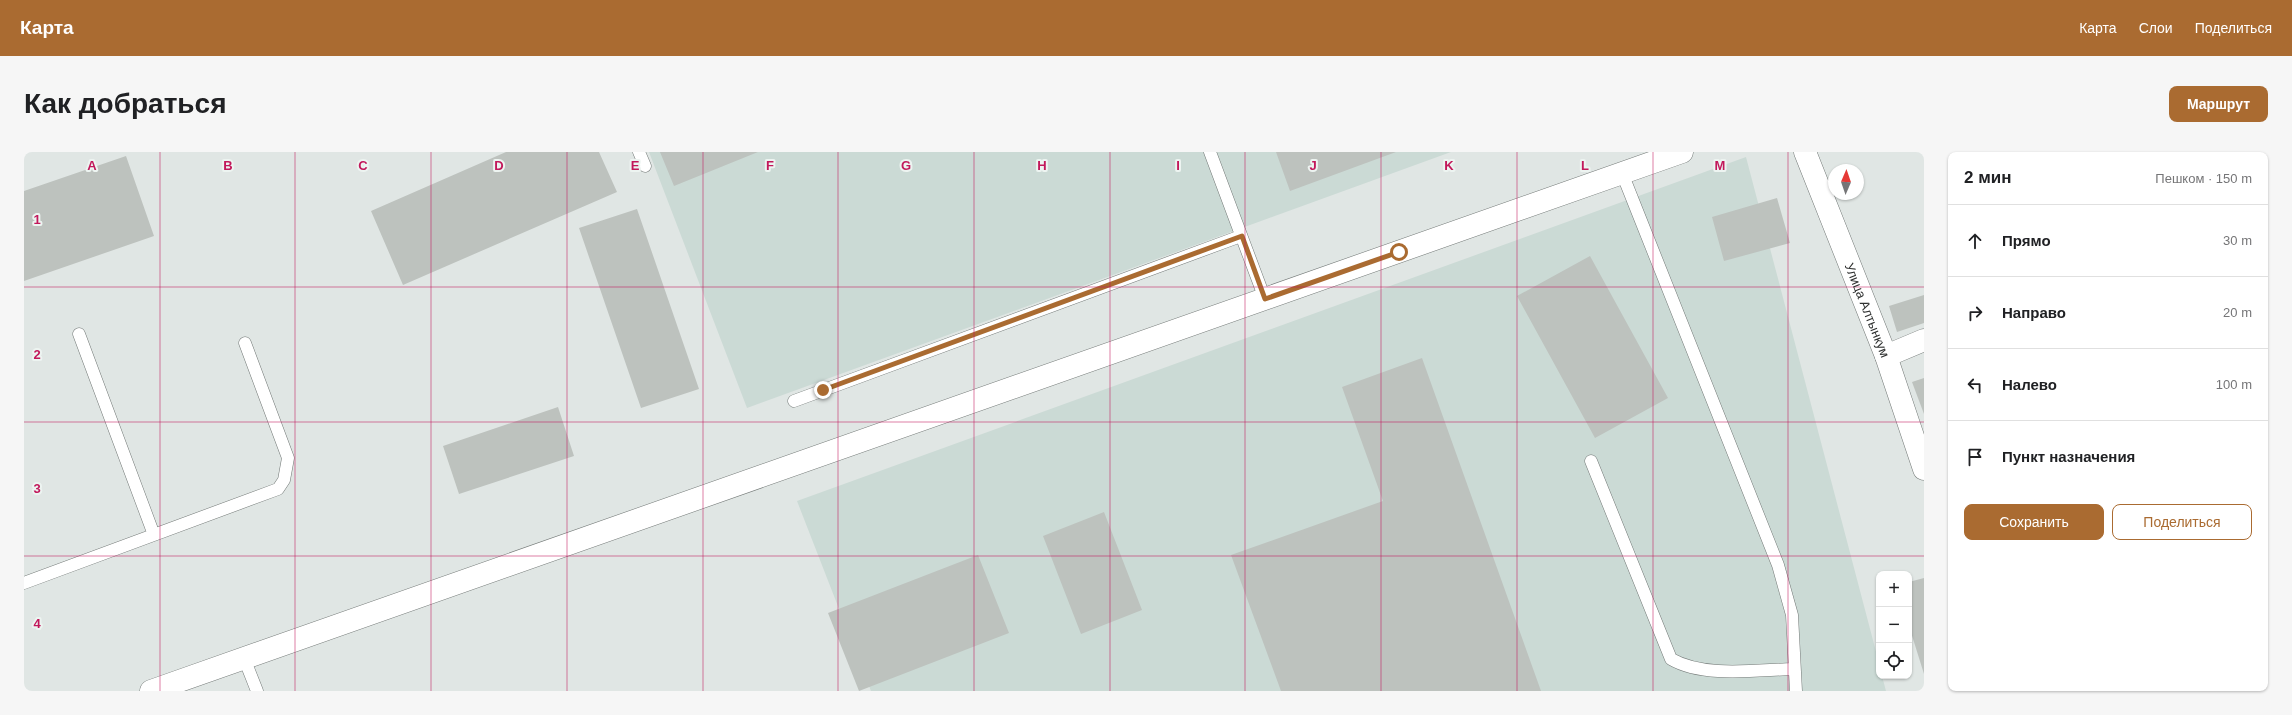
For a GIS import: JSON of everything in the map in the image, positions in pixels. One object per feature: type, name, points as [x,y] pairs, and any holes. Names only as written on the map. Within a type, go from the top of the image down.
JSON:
[{"type":"street","points":[[151,691],[1682,152]]},
{"type":"street","name":"Улица Алтынкум","points":[[1805,152],[1886,356],[1924,469]]},
{"type":"street","points":[[1886,356],[1924,340]]},
{"type":"lane","points":[[639,152],[645,166]]},
{"type":"lane","points":[[1210,152],[1265,299]]},
{"type":"lane","points":[[1622,173],[1778,565],[1792,615],[1793,669],[1796,691]]},
{"type":"lane","points":[[794,401],[1242,236]]},
{"type":"lane","points":[[79,334],[154,535]]},
{"type":"lane","points":[[24,582],[278,489],[284,480],[288,458],[246,344]]},
{"type":"lane","points":[[1591,461],[1671,659],[1684,666],[1704,670],[1793,669]]},
{"type":"lane","points":[[244,658],[257,691]]},
{"type":"shaded area","points":[[649,152],[1451,152],[747,408]]},
{"type":"shaded area","points":[[1746,157],[1876,652],[1876,679],[1883,679],[1886,691],[871,691],[797,501]]},
{"type":"building","points":[[506,152],[599,152],[617,192],[403,285],[371,211]]},
{"type":"building","points":[[660,152],[758,152],[674,186]]},
{"type":"building","points":[[1276,152],[1396,152],[1290,191]]},
{"type":"building","points":[[126,156],[154,236],[24,281],[24,191]]},
{"type":"building","points":[[1777,198],[1790,243],[1724,261],[1712,217]]},
{"type":"building","points":[[637,209],[699,389],[641,408],[579,228]]},
{"type":"building","points":[[1590,256],[1668,398],[1595,438],[1517,296]]},
{"type":"building","points":[[1924,295],[1924,323],[1897,332],[1889,306]]},
{"type":"building","points":[[1422,358],[1541,691],[1281,691],[1231,555],[1383,501],[1342,387]]},
{"type":"building","points":[[1924,378],[1924,414],[1912,382]]},
{"type":"building","points":[[558,407],[574,456],[459,494],[443,446]]},
{"type":"building","points":[[1104,512],[1142,610],[1081,634],[1043,536]]},
{"type":"building","points":[[978,555],[1009,633],[859,691],[828,613]]},
{"type":"building","points":[[1924,578],[1924,674],[1912,636],[1912,581]]},
{"type":"route","points":[[823,390],[1242,236],[1265,299],[1399,252]]}]
